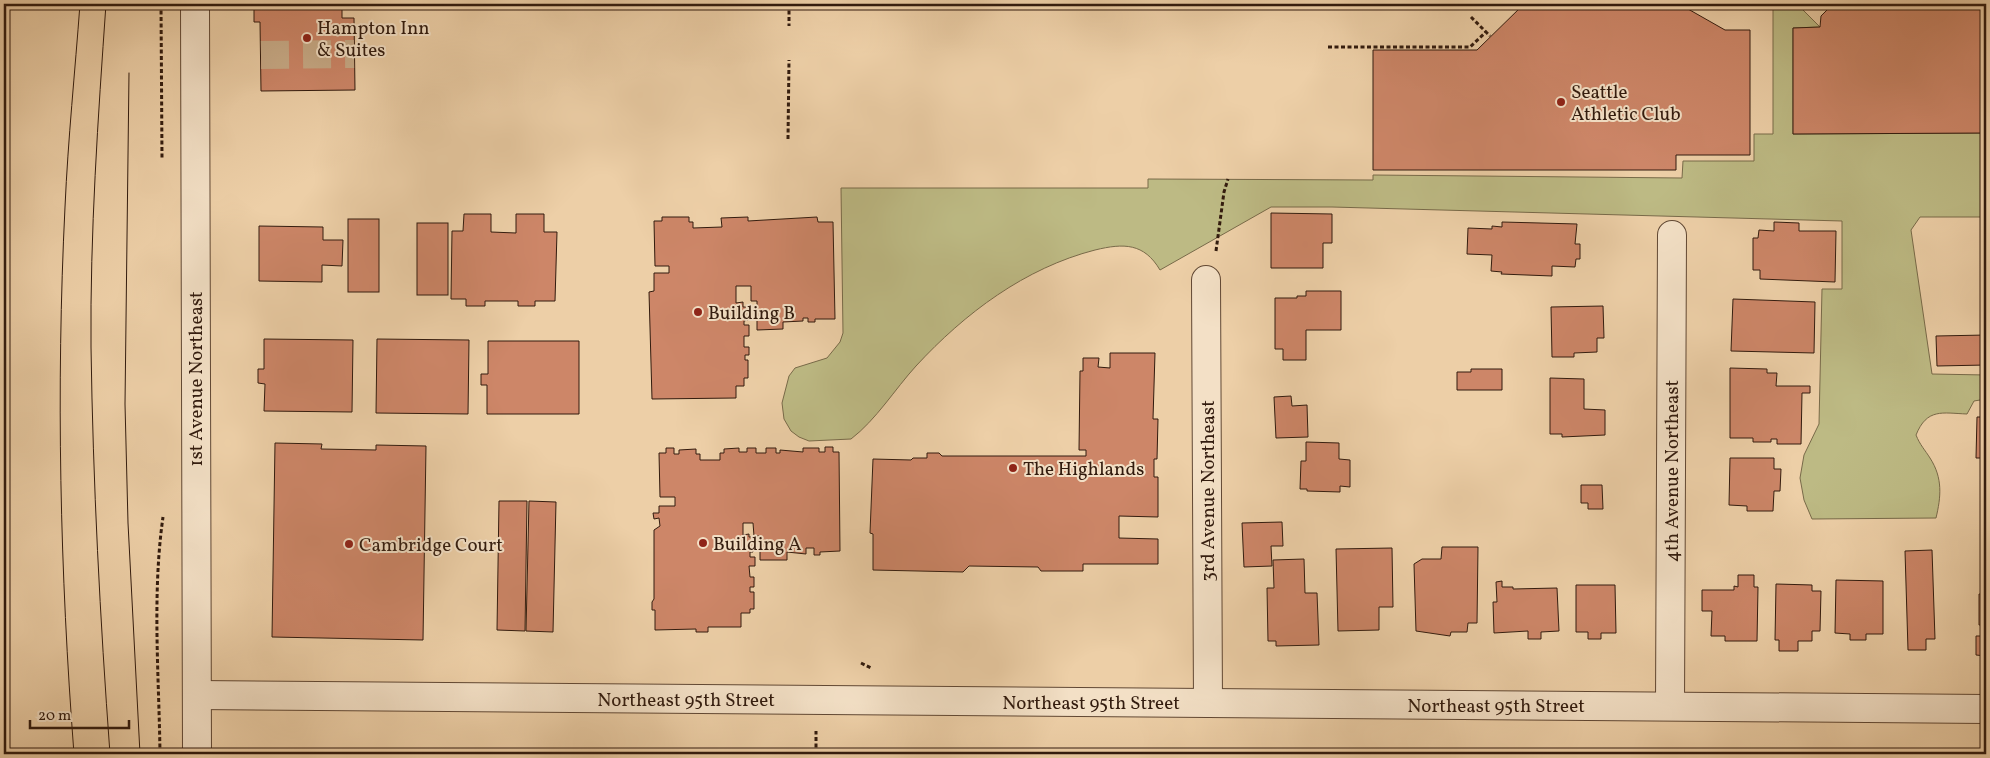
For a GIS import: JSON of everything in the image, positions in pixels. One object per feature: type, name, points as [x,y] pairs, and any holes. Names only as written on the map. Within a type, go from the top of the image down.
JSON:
[{"type":"street","name":"1st Avenue Northeast","points":[[194,4],[197,754]]},
{"type":"street","name":"4th Avenue Northeast","points":[[1670,706],[1672,235]]},
{"type":"street","name":"3rd Avenue Northeast","points":[[1206,280],[1208,702]]},
{"type":"street","name":"Northeast 95th Street","points":[[197,695],[1986,709]]},
{"type":"path","points":[[161,4],[162,164]]},
{"type":"path","points":[[790,4],[790,26]]},
{"type":"path","points":[[1471,17],[1490,36]]},
{"type":"path","points":[[1328,47],[1470,47],[1486,32]]},
{"type":"path","points":[[788,139],[789,60]]},
{"type":"path","points":[[1206,280],[1215,261],[1224,192],[1228,179]]},
{"type":"path","points":[[160,754],[158,582],[159,544],[165,508]]},
{"type":"path","points":[[816,729],[816,754]]},
{"type":"shaded area","points":[[1797,4],[1820,27],[1793,28],[1793,134],[1986,133],[1986,217],[1920,217],[1911,230],[1932,374],[1986,375],[1986,399],[1974,401],[1967,414],[1943,413],[1930,416],[1920,426],[1916,435],[1934,465],[1939,480],[1940,495],[1936,518],[1812,519],[1804,500],[1800,478],[1804,455],[1819,424],[1822,289],[1842,289],[1842,221],[1271,207],[1160,270],[1147,254],[1132,247],[1124,246],[1095,250],[1044,268],[998,295],[955,328],[916,366],[869,423],[851,439],[809,441],[791,431],[784,419],[782,403],[789,376],[795,368],[827,358],[840,342],[843,333],[841,188],[1148,188],[1148,179],[1373,180],[1373,175],[1682,178],[1683,161],[1754,161],[1754,134],[1773,134],[1773,7]]},
{"type":"building","name":"Hampton Inn & Suites","points":[[254,4],[342,4],[342,18],[354,18],[355,90],[261,91],[260,22],[254,22]]},
{"type":"building","points":[[1833,4],[1986,4],[1986,133],[1793,134],[1793,28],[1820,27],[1821,16]]},
{"type":"building","name":"Seattle Athletic Club","points":[[1523,5],[1681,5],[1725,30],[1750,30],[1750,155],[1676,155],[1676,170],[1373,170],[1373,50],[1477,50]]},
{"type":"building","points":[[1271,213],[1332,214],[1332,243],[1323,243],[1323,268],[1271,268]]},
{"type":"building","points":[[464,214],[491,214],[491,232],[516,233],[516,214],[544,214],[544,232],[557,232],[555,301],[535,301],[535,306],[518,306],[518,301],[485,301],[485,306],[466,306],[466,299],[451,299],[452,231],[463,231]]},
{"type":"building","name":"Building B","points":[[662,217],[689,217],[689,222],[693,222],[693,228],[722,227],[721,218],[748,217],[748,221],[817,217],[818,222],[833,222],[835,319],[815,319],[815,322],[808,322],[808,318],[803,318],[803,321],[783,322],[783,329],[757,330],[757,301],[751,301],[751,286],[736,286],[736,303],[743,302],[743,307],[747,307],[748,320],[744,321],[744,325],[749,325],[749,336],[744,336],[744,347],[749,347],[749,355],[745,355],[745,360],[748,360],[748,378],[744,378],[744,386],[736,386],[736,398],[652,399],[649,292],[654,291],[654,273],[669,273],[669,266],[655,266],[654,221],[662,221]]},
{"type":"building","points":[[348,219],[379,219],[379,292],[348,292]]},
{"type":"building","points":[[1502,222],[1577,224],[1575,244],[1580,244],[1580,259],[1576,259],[1575,267],[1552,266],[1552,276],[1501,274],[1502,272],[1491,271],[1492,255],[1467,254],[1468,228],[1492,229],[1492,226],[1502,227]]},
{"type":"building","points":[[1774,222],[1799,223],[1799,231],[1836,231],[1835,282],[1760,279],[1760,270],[1753,270],[1753,238],[1758,238],[1759,230],[1774,231]]},
{"type":"building","points":[[417,223],[448,223],[448,295],[417,295]]},
{"type":"building","points":[[259,226],[323,227],[323,240],[343,240],[342,266],[322,265],[322,282],[259,281]]},
{"type":"building","points":[[1306,291],[1341,291],[1341,330],[1306,330],[1306,360],[1283,360],[1283,349],[1275,349],[1275,298],[1306,296]]},
{"type":"building","points":[[1733,299],[1815,302],[1814,353],[1731,351]]},
{"type":"building","points":[[1603,306],[1604,338],[1597,338],[1597,352],[1574,353],[1574,357],[1552,357],[1551,307]]},
{"type":"building","points":[[1986,335],[1986,365],[1937,366],[1936,336]]},
{"type":"building","points":[[264,339],[353,340],[352,412],[264,411],[265,384],[258,383],[258,369],[264,369]]},
{"type":"building","points":[[377,339],[469,340],[468,414],[376,413]]},
{"type":"building","points":[[488,341],[579,341],[579,414],[487,414],[487,385],[481,385],[481,374],[488,374]]},
{"type":"building","name":"The Highlands","points":[[1110,353],[1155,353],[1153,419],[1158,419],[1157,459],[1154,459],[1154,477],[1158,477],[1158,517],[1119,516],[1119,538],[1158,539],[1158,564],[1083,564],[1083,571],[1041,571],[1038,567],[969,566],[963,572],[873,570],[873,534],[870,533],[873,459],[911,460],[913,458],[927,458],[927,453],[939,453],[942,456],[1086,456],[1086,450],[1079,450],[1080,371],[1083,371],[1083,358],[1099,358],[1098,367],[1110,368]]},
{"type":"building","points":[[1730,368],[1767,369],[1767,373],[1777,373],[1776,386],[1810,386],[1810,393],[1802,393],[1801,444],[1777,444],[1777,439],[1771,439],[1771,442],[1753,442],[1753,438],[1730,438]]},
{"type":"building","points":[[1471,369],[1502,369],[1502,390],[1457,390],[1457,372],[1471,372]]},
{"type":"building","points":[[1550,378],[1584,379],[1584,409],[1605,410],[1605,435],[1562,437],[1562,434],[1550,434]]},
{"type":"building","points":[[1291,396],[1292,406],[1307,405],[1308,437],[1276,438],[1274,397]]},
{"type":"building","points":[[1977,417],[1986,417],[1986,458],[1976,458]]},
{"type":"building","points":[[1306,442],[1339,443],[1339,459],[1350,460],[1350,487],[1340,486],[1340,492],[1300,489],[1301,461],[1306,461]]},
{"type":"building","name":"Cambridge Court","points":[[275,443],[322,444],[321,449],[376,450],[376,445],[426,446],[423,640],[272,637]]},
{"type":"building","name":"Building A","points":[[825,447],[833,447],[833,452],[839,452],[840,551],[820,552],[820,555],[814,555],[814,548],[806,548],[806,554],[787,552],[787,560],[760,560],[760,536],[754,536],[753,523],[743,523],[743,535],[749,534],[749,537],[752,537],[753,552],[750,552],[750,557],[755,557],[755,566],[749,566],[750,577],[754,577],[754,587],[750,587],[750,592],[754,592],[754,609],[750,609],[750,613],[741,613],[741,627],[708,627],[708,632],[696,632],[696,629],[655,630],[655,610],[652,610],[654,599],[654,530],[660,526],[659,518],[654,519],[653,513],[659,513],[659,506],[675,506],[675,497],[660,497],[659,453],[666,453],[666,448],[674,448],[674,454],[679,454],[679,450],[696,449],[696,454],[700,454],[700,460],[720,460],[720,453],[724,453],[724,449],[739,448],[739,452],[747,452],[747,448],[756,448],[756,453],[766,453],[766,448],[776,448],[776,453],[780,453],[780,450],[803,452],[803,448],[819,448],[819,452],[825,452]]},
{"type":"building","points":[[1730,458],[1774,458],[1774,469],[1781,469],[1780,491],[1774,491],[1773,511],[1747,511],[1747,506],[1729,505]]},
{"type":"building","points":[[1581,485],[1602,485],[1603,509],[1588,509],[1588,503],[1581,503]]},
{"type":"building","points":[[499,501],[527,501],[525,631],[497,630]]},
{"type":"building","points":[[529,501],[556,502],[553,632],[526,631]]},
{"type":"building","points":[[1282,522],[1283,546],[1271,546],[1272,566],[1244,567],[1242,523]]},
{"type":"building","points":[[1442,547],[1478,547],[1477,623],[1468,623],[1467,632],[1451,632],[1450,636],[1416,631],[1414,564],[1422,559],[1441,559]]},
{"type":"building","points":[[1392,548],[1393,607],[1379,607],[1379,630],[1338,631],[1336,549]]},
{"type":"building","points":[[1932,550],[1935,639],[1926,639],[1926,650],[1908,650],[1905,551]]},
{"type":"building","points":[[1304,559],[1305,593],[1317,593],[1319,645],[1276,646],[1276,641],[1268,641],[1267,588],[1274,588],[1273,560]]},
{"type":"building","points":[[1738,575],[1754,575],[1754,587],[1758,587],[1757,641],[1725,641],[1725,636],[1711,636],[1712,611],[1702,611],[1702,590],[1734,590],[1734,586],[1738,587]]},
{"type":"building","points":[[1836,580],[1883,581],[1883,634],[1866,634],[1866,640],[1850,640],[1850,634],[1835,633]]},
{"type":"building","points":[[1502,581],[1502,587],[1513,587],[1513,589],[1557,588],[1559,631],[1541,632],[1541,639],[1528,639],[1528,631],[1494,633],[1493,602],[1497,602],[1496,582]]},
{"type":"building","points":[[1776,584],[1812,585],[1812,591],[1821,591],[1820,631],[1812,631],[1812,641],[1798,641],[1798,651],[1779,651],[1779,640],[1775,640]]},
{"type":"building","points":[[1576,585],[1615,585],[1616,633],[1601,633],[1601,639],[1588,639],[1588,632],[1576,632]]},
{"type":"building","points":[[1979,594],[1986,594],[1986,656],[1976,655],[1976,636],[1982,636],[1982,625],[1979,625]]},
{"type":"building","points":[[266,753],[425,754],[266,754]]},
{"type":"tunnel","points":[[261,55],[354,54]]},
{"type":"tram line","points":[[74,754],[65,617],[60,412],[62,275],[66,182],[80,4]]},
{"type":"tram line","points":[[106,4],[93,218],[91,347],[93,449],[110,754]]},
{"type":"tram line","points":[[129,73],[125,404],[128,523],[140,754]]},
{"type":"place","name":"Hampton Inn & Suites","points":[[307,38]]},
{"type":"place","name":"Seattle Athletic Club","points":[[1561,102]]},
{"type":"place","name":"Building B","points":[[698,312]]},
{"type":"place","name":"The Highlands","points":[[1013,468]]},
{"type":"place","name":"Building A","points":[[703,543]]},
{"type":"place","name":"Cambridge Court","points":[[349,544]]}]
